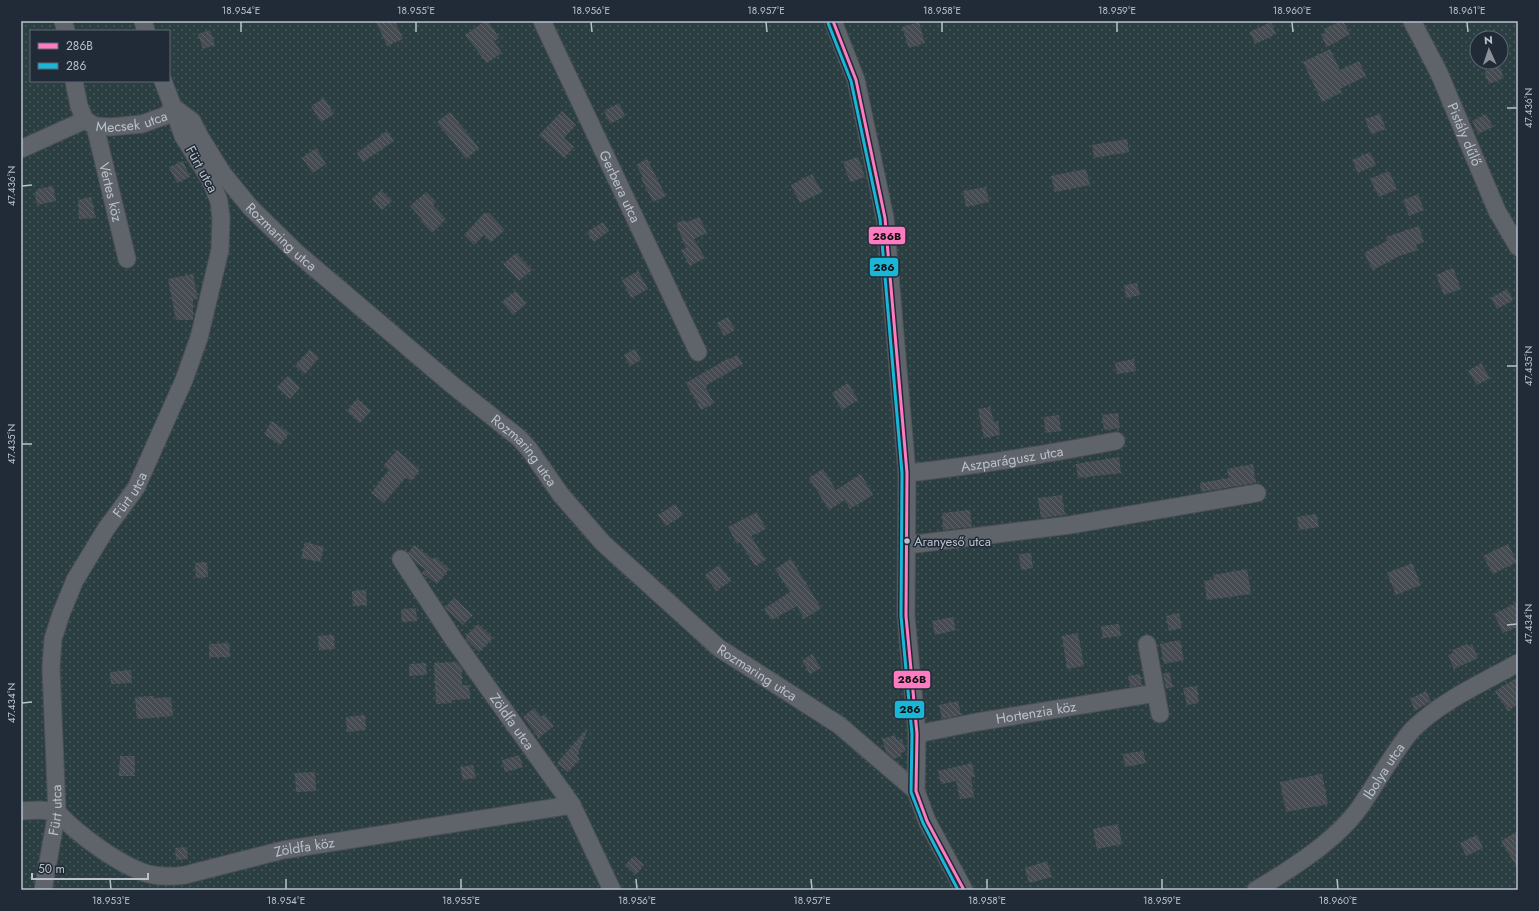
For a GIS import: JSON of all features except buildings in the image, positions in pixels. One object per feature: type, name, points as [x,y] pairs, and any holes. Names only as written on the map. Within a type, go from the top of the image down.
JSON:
[{"type":"street","name":"Gerbera utca","points":[[542,21],[698,352]]},
{"type":"street","points":[[833,21],[856,80],[884,218],[907,473],[906,616],[917,734],[916,791],[927,821],[964,890]]},
{"type":"street","name":"Pistály dűlő","points":[[1412,21],[1439,73],[1497,211],[1518,247]]},
{"type":"street","name":"Vértes köz","points":[[74,82],[79,106],[90,123],[127,260]]},
{"type":"street","name":"Rozmaring utca","points":[[163,82],[173,106],[192,121],[223,174],[251,208],[297,253],[450,383],[518,438],[529,449],[561,495],[603,543],[720,648],[839,725],[916,791]]},
{"type":"street","name":"Mecsek utca","points":[[21,149],[90,123],[110,127],[142,124],[167,115],[173,106]]},
{"type":"street","name":"Fürt utca","points":[[43,890],[56,812],[51,668],[53,639],[61,614],[75,580],[106,529],[136,488],[184,380],[199,338],[220,250],[221,218],[219,201],[211,181],[183,136],[173,106]]},
{"type":"street","name":"Aszparágusz utca","points":[[907,473],[948,469],[1116,441]]},
{"type":"street","points":[[907,545],[1070,525],[1257,493]]},
{"type":"street","name":"Zöldfa utca","points":[[401,559],[454,640],[572,805],[612,890]]},
{"type":"street","points":[[1147,644],[1160,714]]},
{"type":"street","name":"Ibolya utca","points":[[1256,890],[1293,867],[1348,822],[1360,807],[1387,764],[1411,730],[1430,714],[1452,699],[1518,663]]},
{"type":"street","name":"Hortenzia köz","points":[[917,734],[977,722],[1156,693]]},
{"type":"street","name":"Zöldfa köz","points":[[56,812],[93,843],[132,868],[173,884],[185,875],[283,850],[572,805]]},
{"type":"street","points":[[21,811],[40,810],[56,812]]},
{"type":"green space","points":[[21,21],[1518,21],[1518,890],[21,890]]},
{"type":"transit line","name":"286B","points":[[833,21],[856,80],[885,218],[907,473],[906,616],[917,734],[916,791],[927,821],[964,890]]},
{"type":"transit line","name":"286","points":[[828,23],[851,81],[880,219],[902,473],[901,616],[912,734],[911,792],[923,823],[958,890]]},
{"type":"place","name":"Aranyeső utca","points":[[907,541]]}]
